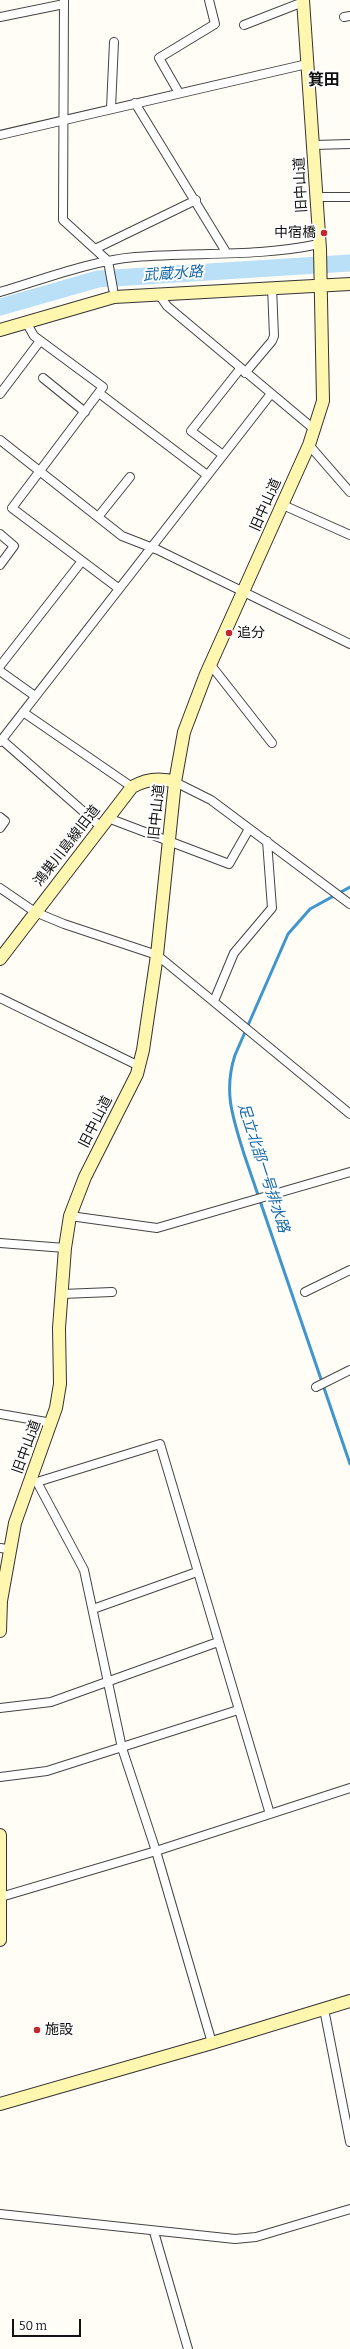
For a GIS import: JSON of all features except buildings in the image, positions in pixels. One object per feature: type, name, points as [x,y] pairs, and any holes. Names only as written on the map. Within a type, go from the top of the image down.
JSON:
[{"type":"main road","name":"旧中山道","points":[[0,1631],[4,1549],[34,1481],[52,1423],[60,1384],[59,1328],[65,1248],[70,1216],[85,1177],[139,1066],[144,1050],[157,955],[175,782],[184,732],[210,664],[309,445],[323,401],[321,283],[314,145],[303,1]]},
{"type":"main road","points":[[0,330],[113,293],[158,293],[321,283],[350,284]]},
{"type":"main road","points":[[132,787],[151,780],[164,779],[175,782]]},
{"type":"main road","name":"鴻巣川島線旧道","points":[[0,959],[132,787]]},
{"type":"main road","points":[[0,1835],[0,1940]]},
{"type":"main road","points":[[0,2104],[212,2044],[350,2001]]},
{"type":"street","points":[[180,93],[159,58],[215,24],[210,0]]},
{"type":"street","points":[[244,25],[303,1]]},
{"type":"street","points":[[0,16],[64,2],[62,119],[63,220],[95,249],[108,265],[113,293]]},
{"type":"street","points":[[111,108],[114,42]]},
{"type":"street","points":[[0,135],[62,119],[307,64]]},
{"type":"street","points":[[135,103],[196,200],[226,252]]},
{"type":"street","points":[[314,145],[350,144]]},
{"type":"street","points":[[316,197],[350,197]]},
{"type":"street","points":[[95,249],[196,200]]},
{"type":"street","points":[[0,292],[134,257],[319,248]]},
{"type":"street","points":[[223,455],[191,431],[242,371],[272,341],[274,336],[272,287]]},
{"type":"street","points":[[158,293],[167,306],[270,395],[315,430]]},
{"type":"street","points":[[26,322],[34,336],[104,387],[12,508],[118,588]]},
{"type":"street","points":[[0,394],[40,341]]},
{"type":"street","points":[[43,378],[85,412]]},
{"type":"street","points":[[99,393],[207,475]]},
{"type":"street","points":[[249,829],[229,864],[105,823],[1,741],[118,588],[270,395]]},
{"type":"street","points":[[0,440],[122,536],[350,644]]},
{"type":"street","points":[[309,445],[350,492]]},
{"type":"street","points":[[98,517],[130,477]]},
{"type":"street","points":[[283,505],[350,535]]},
{"type":"street","points":[[0,534],[14,546],[0,565]]},
{"type":"street","points":[[0,666],[82,561]]},
{"type":"street","points":[[210,664],[272,743]]},
{"type":"street","points":[[0,671],[35,696]]},
{"type":"street","points":[[23,712],[132,787]]},
{"type":"street","points":[[175,782],[211,800],[347,902]]},
{"type":"street","points":[[0,817],[5,821],[0,828]]},
{"type":"street","points":[[214,1001],[234,953],[272,908],[267,841]]},
{"type":"street","points":[[0,888],[35,912],[71,926],[157,955],[350,1114]]},
{"type":"street","points":[[0,998],[139,1066]]},
{"type":"street","points":[[70,1216],[157,1228],[350,1172]]},
{"type":"street","points":[[0,1244],[65,1248]]},
{"type":"street","points":[[305,1292],[350,1270]]},
{"type":"street","points":[[62,1294],[112,1292]]},
{"type":"street","points":[[316,1387],[350,1370]]},
{"type":"street","points":[[0,1414],[52,1423]]},
{"type":"street","points":[[212,2044],[156,1851],[122,1748],[84,1570],[34,1481],[160,1444],[270,1814]]},
{"type":"street","points":[[92,1609],[197,1572]]},
{"type":"street","points":[[0,1708],[51,1702],[218,1642]]},
{"type":"street","points":[[0,1777],[47,1771],[238,1710]]},
{"type":"street","points":[[1,1897],[156,1851],[350,1788]]},
{"type":"street","points":[[324,2008],[350,2142]]},
{"type":"street","points":[[0,2214],[154,2232],[235,2239],[256,2238],[350,2209]]},
{"type":"street","points":[[154,2232],[188,2349]]},
{"type":"waterway","name":"武蔵水路","points":[[0,307],[98,279],[350,263]]},
{"type":"waterway","name":"足立北部一号排水路","points":[[350,887],[310,909],[288,934],[235,1055],[231,1068],[230,1081],[231,1105],[236,1129],[350,1464]]},
{"type":"place","name":"中宿橋","points":[[324,233]]},
{"type":"place","name":"追分","points":[[229,633]]},
{"type":"place","name":"施設","points":[[37,2030]]},
{"type":"district","name":"箕田","points":[[324,81]]}]
